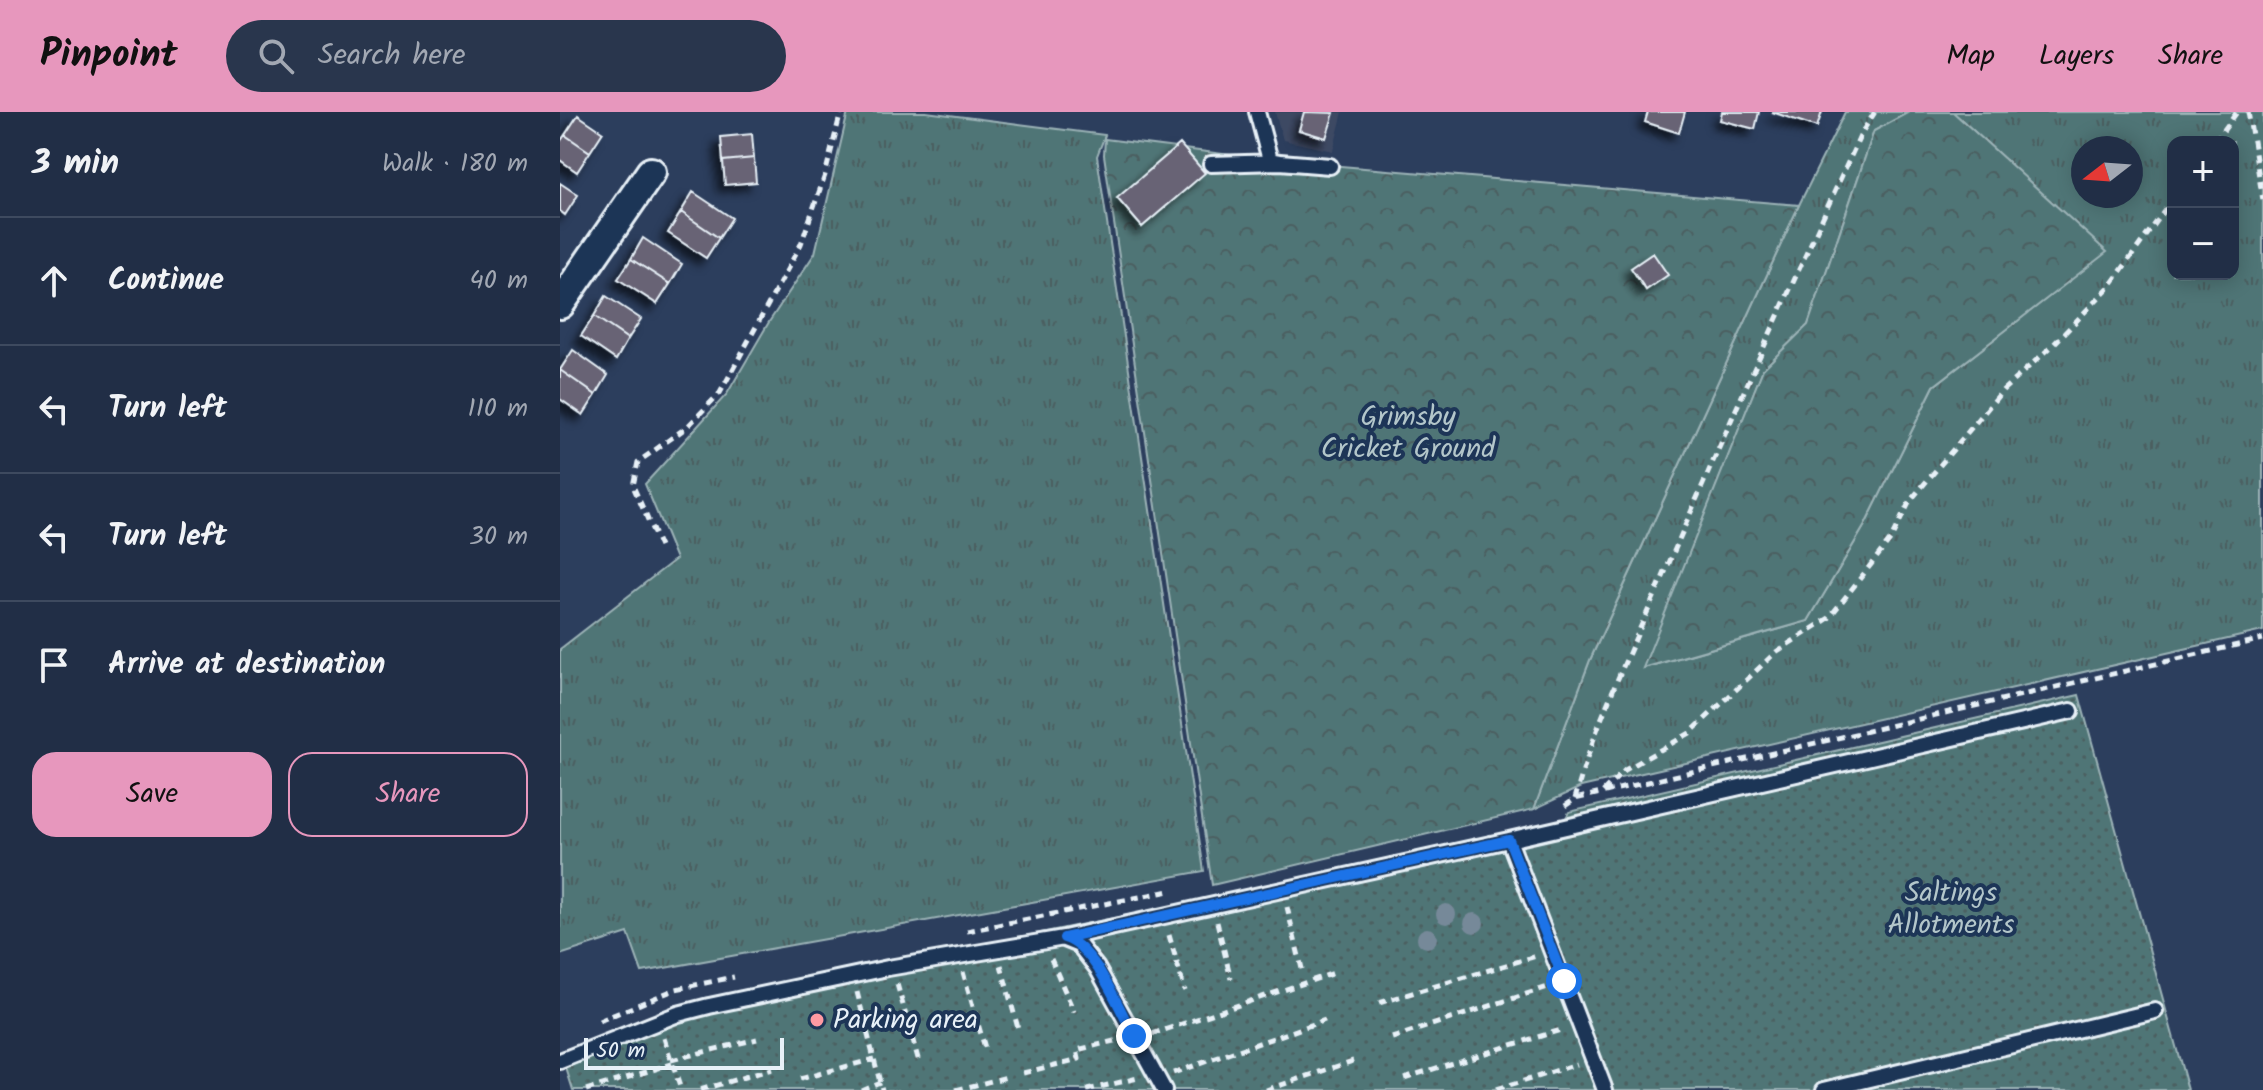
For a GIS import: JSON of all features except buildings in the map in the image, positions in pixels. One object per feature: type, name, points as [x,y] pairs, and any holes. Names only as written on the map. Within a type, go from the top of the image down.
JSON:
[{"type":"street","points":[[560,304],[651,172]]},
{"type":"lane","points":[[1257,112],[1270,160],[1280,162]]},
{"type":"lane","points":[[1211,164],[1280,162],[1330,166]]},
{"type":"lane","points":[[560,1061],[709,1006],[892,967],[1064,938],[1158,918],[2071,711]]},
{"type":"lane","points":[[1509,840],[1605,1090]]},
{"type":"lane","points":[[1064,938],[1079,945],[1097,968],[1159,1081]]},
{"type":"lane","points":[[1824,1090],[2155,1011]]},
{"type":"path","points":[[660,547],[633,486],[638,462],[687,427],[720,393],[801,244],[825,175],[841,112]]},
{"type":"path","points":[[1575,799],[1580,777],[1618,681],[1751,372],[1862,132],[1875,112]]},
{"type":"path","points":[[2219,136],[2237,112]]},
{"type":"path","points":[[2248,112],[2263,200]]},
{"type":"path","points":[[1602,792],[1625,770],[1690,733],[1776,652],[1829,618],[1891,539],[1910,501],[2003,390],[2051,347],[2110,286],[2167,207]]},
{"type":"path","points":[[1564,807],[1575,799],[1602,792],[2263,639]]},
{"type":"path","points":[[958,933],[1177,890]]},
{"type":"path","points":[[1283,890],[1303,973]]},
{"type":"path","points":[[1213,906],[1231,979]]},
{"type":"path","points":[[1158,918],[1169,935],[1185,991]]},
{"type":"path","points":[[1042,940],[1074,1012]]},
{"type":"path","points":[[996,949],[1019,1032]]},
{"type":"path","points":[[1379,1003],[1552,951]]},
{"type":"path","points":[[958,955],[985,1048]]},
{"type":"path","points":[[892,967],[919,1062]]},
{"type":"path","points":[[1023,1073],[1079,1059],[1077,1050],[1135,1038],[1334,973]]},
{"type":"path","points":[[853,975],[882,1090]]},
{"type":"path","points":[[595,1022],[676,989],[738,976]]},
{"type":"path","points":[[1392,1038],[1564,981]]},
{"type":"path","points":[[1087,1090],[1159,1081],[1325,1020]]},
{"type":"path","points":[[659,1022],[681,1090]]},
{"type":"path","points":[[1404,1078],[1580,1024]]},
{"type":"path","points":[[586,1090],[757,1039]]},
{"type":"path","points":[[800,1079],[874,1059]]},
{"type":"path","points":[[1496,1090],[1593,1059]]},
{"type":"path","points":[[1266,1090],[1356,1060]]},
{"type":"path","points":[[700,1090],[772,1069]]},
{"type":"path","points":[[956,1090],[1007,1077]]},
{"type":"path","points":[[861,1090],[880,1082]]},
{"type":"shaded area","points":[[1275,112],[1343,112],[1333,151],[1283,140]]},
{"type":"green space","points":[[848,112],[926,112],[1105,135],[1097,156],[1204,871],[642,972],[628,933],[560,955],[560,649],[676,559],[645,484],[727,394],[769,322],[815,253]]},
{"type":"green space","points":[[1845,112],[1909,112],[1874,131],[1808,325],[1763,369],[1644,668],[1808,621],[1865,525],[1934,386],[2106,252],[1953,112],[2263,112],[2263,631],[1581,787],[1534,809],[1590,660],[1799,205]]},
{"type":"green space","points":[[1909,112],[1953,112],[2107,252],[1934,386],[1865,525],[1808,621],[1643,668],[1763,369],[1808,325],[1874,131]]},
{"type":"green space","name":"Grimsby Cricket Ground","points":[[1105,139],[1270,160],[1799,205],[1590,660],[1534,809],[1212,885],[1104,155]]},
{"type":"green space","name":"Saltings Allotments","points":[[2079,695],[2188,1090],[573,1090],[561,1052],[676,1007],[1561,827],[1569,812]]},
{"type":"place","name":"Parking area","points":[[817,1020]]},
{"type":"route","points":[[1134,1036],[1097,968],[1079,945],[1064,938],[1509,840],[1564,981]]}]
